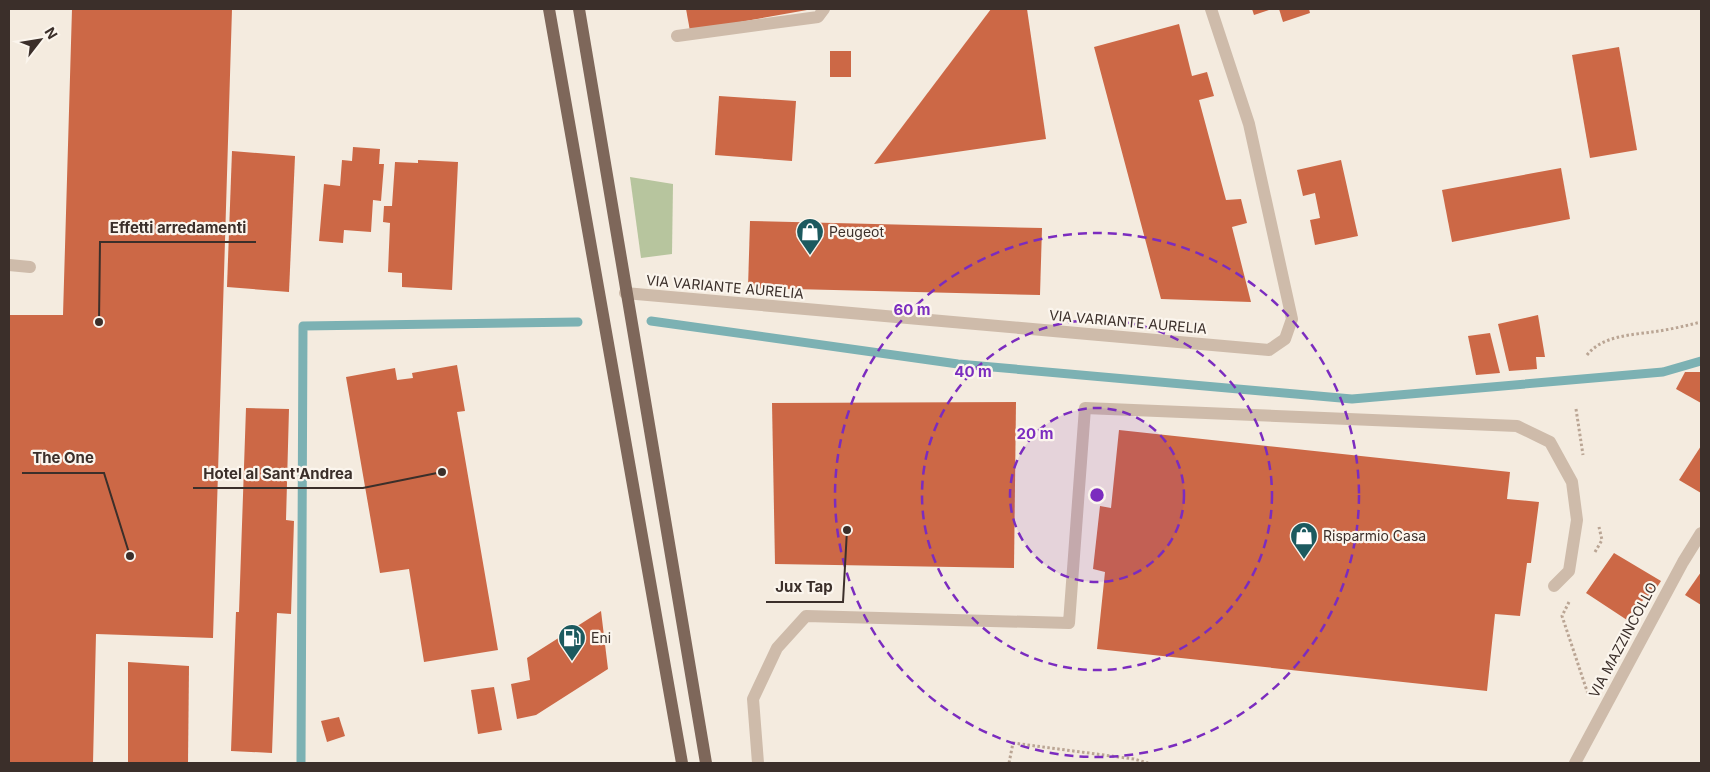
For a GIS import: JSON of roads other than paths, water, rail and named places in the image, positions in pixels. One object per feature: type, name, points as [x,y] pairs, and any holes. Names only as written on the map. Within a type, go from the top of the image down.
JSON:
[{"type":"main road","points":[[549,9],[682,763]]},
{"type":"main road","name":"VIA VARIANTE AURELIA","points":[[579,9],[706,763]]},
{"type":"street","points":[[677,36],[818,17],[824,9]]},
{"type":"street","name":"VIA VARIANTE AURELIA","points":[[626,293],[1269,350],[1285,339],[1292,319],[1249,124],[1211,9]]},
{"type":"street","points":[[9,265],[30,267]]},
{"type":"street","points":[[758,763],[752,699],[778,648],[806,616],[1069,623],[1085,408],[1517,426],[1550,442],[1572,482],[1577,520],[1569,571],[1554,586]]},
{"type":"street","name":"VIA MAZZINCOLLO","points":[[1575,763],[1683,562],[1701,533]]},
{"type":"waterway","points":[[651,321],[958,364],[1352,399],[1663,372],[1701,361]]},
{"type":"waterway","points":[[301,763],[303,326],[578,322]]},
{"type":"place","name":"Peugeot","points":[[810,256]]},
{"type":"place","name":"Effetti arredamenti","points":[[99,322]]},
{"type":"place","name":"Hotel al Sant'Andrea","points":[[442,472]]},
{"type":"place","name":"Jux Tap","points":[[847,530]]},
{"type":"place","name":"The One","points":[[130,556]]},
{"type":"place","name":"Risparmio Casa","points":[[1304,560]]},
{"type":"place","name":"Eni","points":[[572,662]]}]
